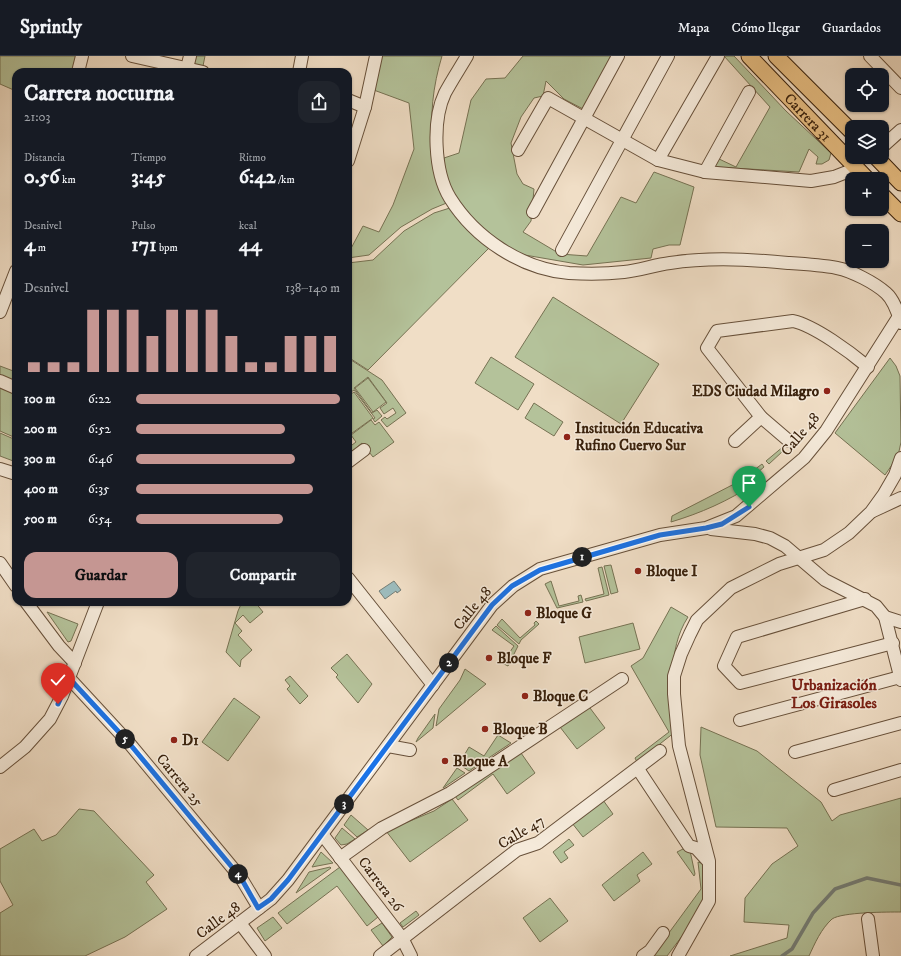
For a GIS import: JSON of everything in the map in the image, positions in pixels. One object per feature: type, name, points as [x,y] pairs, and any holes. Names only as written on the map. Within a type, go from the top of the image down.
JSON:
[{"type":"main road","name":"Carrera 31","points":[[750,56],[860,172]]},
{"type":"main road","points":[[776,56],[845,125]]},
{"type":"main road","points":[[883,164],[901,183]]},
{"type":"main road","points":[[889,202],[901,214]]},
{"type":"street","points":[[79,68],[82,56]]},
{"type":"street","points":[[132,56],[186,68],[190,56]]},
{"type":"street","points":[[300,68],[302,56]]},
{"type":"street","points":[[352,147],[365,106],[376,56]]},
{"type":"street","points":[[467,56],[445,94],[438,117],[437,149],[441,176],[447,193],[460,214],[492,244],[517,258],[567,273],[625,272],[670,263],[714,259],[773,261],[837,268],[859,276],[886,294],[900,318]]},
{"type":"street","points":[[533,212],[618,56]]},
{"type":"street","points":[[562,250],[668,56]]},
{"type":"street","points":[[658,160],[718,56]]},
{"type":"street","points":[[870,56],[901,88]]},
{"type":"street","points":[[705,172],[749,92]]},
{"type":"street","points":[[518,150],[548,98],[658,160],[705,172],[811,181],[845,176]]},
{"type":"street","points":[[352,101],[365,106]]},
{"type":"street","points":[[889,141],[901,130]]},
{"type":"street","points":[[0,312],[12,281]]},
{"type":"street","name":"Calle 48","points":[[196,956],[271,899],[288,880],[492,605],[512,586],[540,570],[660,535],[706,528],[736,516],[804,458],[826,431],[900,318]]},
{"type":"street","points":[[789,441],[761,417],[707,348],[717,332],[793,321],[803,323],[853,354],[868,367]]},
{"type":"street","points":[[0,381],[12,386]]},
{"type":"street","points":[[735,440],[761,417]]},
{"type":"street","points":[[352,459],[364,450]]},
{"type":"street","points":[[678,956],[709,901],[708,861],[679,746],[674,694],[674,676],[681,654],[697,620],[731,588],[778,564],[824,550],[855,528],[871,512],[884,494],[901,458]]},
{"type":"street","points":[[0,469],[12,473]]},
{"type":"street","points":[[871,512],[901,498]]},
{"type":"street","points":[[706,528],[755,534],[770,538],[785,546],[800,557],[825,580],[842,590],[865,599],[876,606],[885,617],[901,678],[740,720]]},
{"type":"street","points":[[0,563],[12,580]]},
{"type":"street","points":[[352,583],[433,685]]},
{"type":"street","points":[[865,599],[737,637],[724,666],[740,684],[893,643]]},
{"type":"street","points":[[33,606],[75,663]]},
{"type":"street","points":[[0,767],[25,746],[50,719],[69,678],[96,606]]},
{"type":"street","points":[[885,617],[901,622]]},
{"type":"street","name":"Carrera 25","points":[[69,678],[129,743],[237,873],[246,884],[258,908]]},
{"type":"street","points":[[340,858],[382,828],[450,793],[622,679]]},
{"type":"street","points":[[795,752],[901,723]]},
{"type":"street","points":[[388,746],[410,750]]},
{"type":"street","name":"Calle 47","points":[[380,956],[517,850],[538,843],[660,751]]},
{"type":"street","points":[[638,769],[688,846],[696,848],[708,861]]},
{"type":"street","points":[[834,790],[901,770]]},
{"type":"street","name":"Carrera 26","points":[[322,834],[402,938],[411,956]]},
{"type":"street","points":[[868,919],[873,956]]},
{"type":"street","points":[[240,923],[266,956]]},
{"type":"street","points":[[644,956],[650,951],[663,933]]},
{"type":"green space","points":[[0,56],[78,56],[76,68],[12,68],[12,89],[0,84]]},
{"type":"green space","points":[[195,56],[205,56],[203,66],[193,64]]},
{"type":"green space","points":[[379,56],[442,56],[434,90],[432,125],[435,155],[449,202],[432,209],[401,227],[369,255],[352,257],[352,247],[363,226],[379,232],[393,205],[414,149],[409,103],[371,89]]},
{"type":"green space","points":[[523,56],[612,56],[585,110],[564,99],[546,81],[543,96],[534,98],[521,117],[511,143],[517,174],[523,184],[534,189],[531,221],[523,232],[560,254],[587,256],[621,197],[636,203],[654,172],[694,187],[680,245],[669,245],[653,249],[651,258],[583,265],[519,254],[495,241],[464,213],[445,176],[444,158],[459,153],[471,100],[486,79],[505,78]]},
{"type":"green space","points":[[724,56],[734,56],[786,111],[831,153],[829,160],[822,164],[816,164],[818,157],[809,149],[799,172],[715,167],[714,164],[717,158],[736,167],[770,107]]},
{"type":"green space","points":[[453,207],[490,247],[368,370],[352,360],[352,263],[373,260],[404,231],[434,213]]},
{"type":"green space","points":[[553,297],[659,364],[621,424],[515,357]]},
{"type":"green space","points":[[491,357],[534,384],[518,410],[475,383]]},
{"type":"green space","points":[[890,358],[896,366],[900,376],[901,442],[898,456],[885,475],[835,433]]},
{"type":"green space","points":[[352,361],[382,380],[406,413],[387,427],[381,420],[385,417],[387,419],[396,413],[393,408],[384,414],[380,408],[387,403],[368,377],[354,388],[372,413],[377,410],[382,416],[375,422],[373,419],[375,418],[354,390],[352,391]]},
{"type":"green space","points":[[0,366],[12,370],[12,436],[0,431]]},
{"type":"green space","points":[[368,378],[386,402],[373,412],[355,388]]},
{"type":"green space","points":[[354,392],[373,418],[352,433],[352,393]]},
{"type":"green space","points":[[534,403],[563,422],[554,436],[525,418]]},
{"type":"green space","points":[[371,420],[375,425],[379,422],[394,442],[373,457],[362,443],[352,451],[352,445],[356,442],[352,434]]},
{"type":"green space","points":[[0,433],[12,438],[12,460],[0,456]]},
{"type":"green space","points":[[784,446],[783,451],[769,464],[766,461]]},
{"type":"green space","points":[[762,464],[764,467],[757,473],[754,484],[714,506],[671,522],[672,516],[738,482]]},
{"type":"green space","points":[[611,565],[618,592],[611,594],[604,566]]},
{"type":"green space","points":[[602,567],[609,595],[586,601],[585,599],[604,594],[598,568]]},
{"type":"green space","points":[[551,581],[559,606],[579,601],[578,596],[581,595],[583,602],[557,608],[545,584]]},
{"type":"green space","points":[[240,606],[258,606],[263,612],[250,623],[243,615],[235,623],[242,631],[238,635],[252,650],[241,660],[240,667],[226,652]]},
{"type":"green space","points":[[671,607],[688,617],[681,630],[674,658],[673,687],[675,732],[637,762],[635,758],[669,732],[631,666],[643,658]]},
{"type":"green space","points":[[47,612],[78,624],[71,641],[68,642]]},
{"type":"green space","points":[[502,619],[520,638],[535,625],[534,623],[536,621],[539,624],[521,640],[519,644],[497,625]]},
{"type":"green space","points":[[633,623],[640,649],[585,663],[579,637]]},
{"type":"green space","points":[[496,626],[518,646],[508,666],[502,663],[514,646],[492,630]]},
{"type":"green space","points":[[347,654],[372,684],[358,703],[336,677],[338,675],[331,668]]},
{"type":"green space","points":[[465,669],[486,684],[436,726],[439,709],[460,680]]},
{"type":"green space","points":[[290,676],[308,696],[300,704],[287,689],[290,686],[285,680]]},
{"type":"green space","points":[[234,698],[260,717],[228,761],[202,742]]},
{"type":"green space","points":[[590,705],[590,708],[605,728],[577,749],[560,727]]},
{"type":"green space","points":[[435,714],[433,728],[416,742],[418,738]]},
{"type":"green space","points":[[701,727],[757,751],[821,802],[832,821],[840,815],[901,798],[901,912],[876,912],[845,915],[832,919],[821,932],[809,956],[730,956],[787,938],[789,925],[744,922],[745,898],[772,864],[798,846],[787,828],[716,827],[700,755]]},
{"type":"green space","points":[[498,735],[511,743],[469,771],[459,764],[469,747],[484,756]]},
{"type":"green space","points":[[521,753],[535,773],[507,794],[493,774],[458,800],[455,796]]},
{"type":"green space","points":[[457,768],[465,773],[443,788]]},
{"type":"green space","points":[[452,799],[468,820],[410,862],[386,831],[434,811]]},
{"type":"green space","points":[[603,800],[613,814],[583,837],[572,823]]},
{"type":"green space","points":[[79,809],[94,811],[154,875],[146,882],[167,909],[125,937],[85,956],[0,956],[0,913],[13,905],[0,881],[0,849],[34,829],[42,841],[56,835]]},
{"type":"green space","points":[[351,815],[368,830],[357,837],[344,825]]},
{"type":"green space","points":[[342,828],[355,839],[347,844],[341,845],[335,838]]},
{"type":"green space","points":[[569,839],[574,845],[564,852],[568,858],[561,863],[553,852]]},
{"type":"green space","points":[[689,846],[695,874],[694,876],[677,852]]},
{"type":"green space","points":[[321,852],[333,863],[312,867]]},
{"type":"green space","points":[[643,852],[652,864],[637,875],[640,881],[614,901],[602,885]]},
{"type":"green space","points":[[698,862],[704,864],[705,898],[692,923],[667,956],[652,956],[701,889]]},
{"type":"green space","points":[[340,867],[378,917],[367,926],[337,886],[287,924],[278,913]]},
{"type":"green space","points":[[331,868],[296,893],[309,872]]},
{"type":"green space","points":[[550,898],[568,921],[540,942],[523,918]]},
{"type":"green space","points":[[416,911],[419,915],[403,927],[400,923]]},
{"type":"green space","points":[[273,917],[282,928],[265,941],[257,928]]},
{"type":"green space","points":[[382,923],[392,937],[383,946],[371,930]]},
{"type":"water","points":[[394,581],[401,590],[397,593],[396,591],[385,599],[379,591]]},
{"type":"waterway","points":[[782,956],[792,949],[813,913],[835,889],[867,878],[901,885]]},
{"type":"place","name":"EDS Ciudad Milagro","points":[[827,391]]},
{"type":"place","name":"Institución Educativa Rufino Cuervo Sur","points":[[567,437]]},
{"type":"place","name":"Bloque I","points":[[638,571]]},
{"type":"place","name":"Bloque G","points":[[528,613]]},
{"type":"place","name":"Bloque F","points":[[489,658]]},
{"type":"place","name":"Bloque C","points":[[525,696]]},
{"type":"place","name":"Bloque B","points":[[485,729]]},
{"type":"place","name":"D1","points":[[174,740]]},
{"type":"place","name":"Bloque A","points":[[445,761]]},
{"type":"district","name":"Urbanización Los Girasoles","points":[[834,693]]},
{"type":"route","points":[[58,704],[69,678],[129,743],[246,884],[258,908],[271,899],[288,880],[492,605],[512,586],[540,570],[660,535],[722,524],[749,507]]}]
